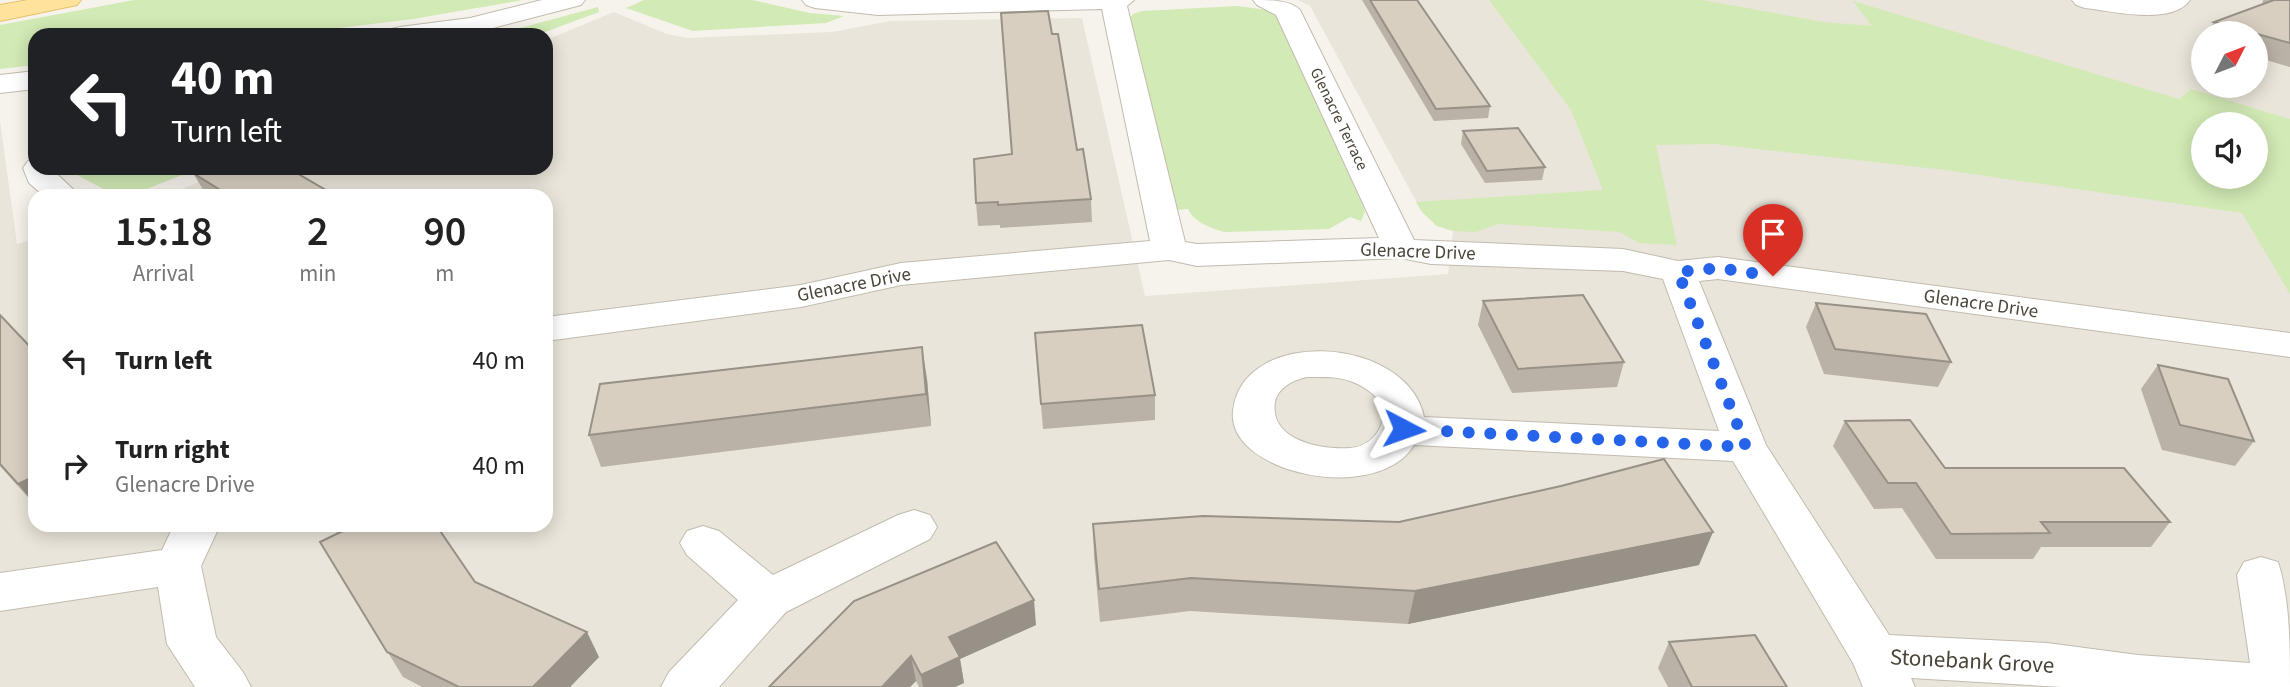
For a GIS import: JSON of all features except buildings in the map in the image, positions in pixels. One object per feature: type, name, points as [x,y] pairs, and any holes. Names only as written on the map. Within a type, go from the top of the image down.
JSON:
[{"type":"main road","points":[[0,13],[68,0]]},
{"type":"street","points":[[454,28],[572,0]]},
{"type":"street","points":[[815,0],[878,7],[1121,0]]},
{"type":"street","name":"Glenacre Terrace","points":[[1266,0],[1287,10],[1401,248]]},
{"type":"street","points":[[2085,0],[2159,8],[2177,0]]},
{"type":"street","points":[[1113,1],[1169,250]]},
{"type":"street","points":[[0,84],[28,81]]},
{"type":"street","points":[[40,175],[56,189]]},
{"type":"street","name":"Glenacre Drive","points":[[553,328],[801,296],[901,274],[1169,250],[1196,255],[1401,248],[1431,253],[1623,260],[1678,272],[1718,268],[2290,345]]},
{"type":"street","points":[[1678,272],[1746,447],[1882,671]]},
{"type":"street","points":[[1404,429],[1746,447]]},
{"type":"street","points":[[687,687],[769,599],[914,527]]},
{"type":"street","points":[[703,543],[769,599]]},
{"type":"street","points":[[0,593],[188,546],[192,644],[225,687]]},
{"type":"street","name":"Stonebank Grove","points":[[1882,671],[2047,664],[2138,676],[2278,687],[2262,576]]},
{"type":"shaded area","points":[[1298,0],[2290,0],[2290,687],[0,687],[0,121],[17,244],[28,241],[28,532],[553,532],[553,189],[182,189],[216,175],[553,175],[553,37],[614,12],[667,34],[688,38],[832,32],[891,21],[1082,18],[1145,296],[1448,274],[1453,231],[1437,226],[1422,212],[1310,6]]},
{"type":"green space","points":[[134,0],[523,0],[413,19],[340,28],[28,28],[28,66],[0,69],[0,25]]},
{"type":"green space","points":[[644,0],[752,0],[810,13],[844,16],[826,23],[693,31],[626,8]]},
{"type":"green space","points":[[1489,0],[1703,0],[1823,22],[1872,26],[1853,1],[2179,99],[2191,89],[2191,98],[2221,98],[2267,112],[2191,112],[2191,189],[2268,189],[2268,112],[2290,119],[2290,294],[2242,213],[1945,170],[1714,144],[1656,145],[1677,245],[1639,243],[1620,232],[1498,224],[1476,232],[1453,231],[1437,226],[1416,202],[1603,190],[1571,110]]},
{"type":"green space","points":[[1238,6],[1267,10],[1277,17],[1363,206],[1365,212],[1361,221],[1350,217],[1329,229],[1224,232],[1199,221],[1188,209],[1175,210],[1128,21],[1133,14],[1142,11]]},
{"type":"green space","points":[[598,7],[599,12],[553,29],[520,28]]},
{"type":"green space","points":[[77,175],[182,175],[147,189],[104,189]]},
{"type":"route","points":[[1404,429],[1475,435],[1746,447],[1678,272],[1718,268],[1773,276]]}]
